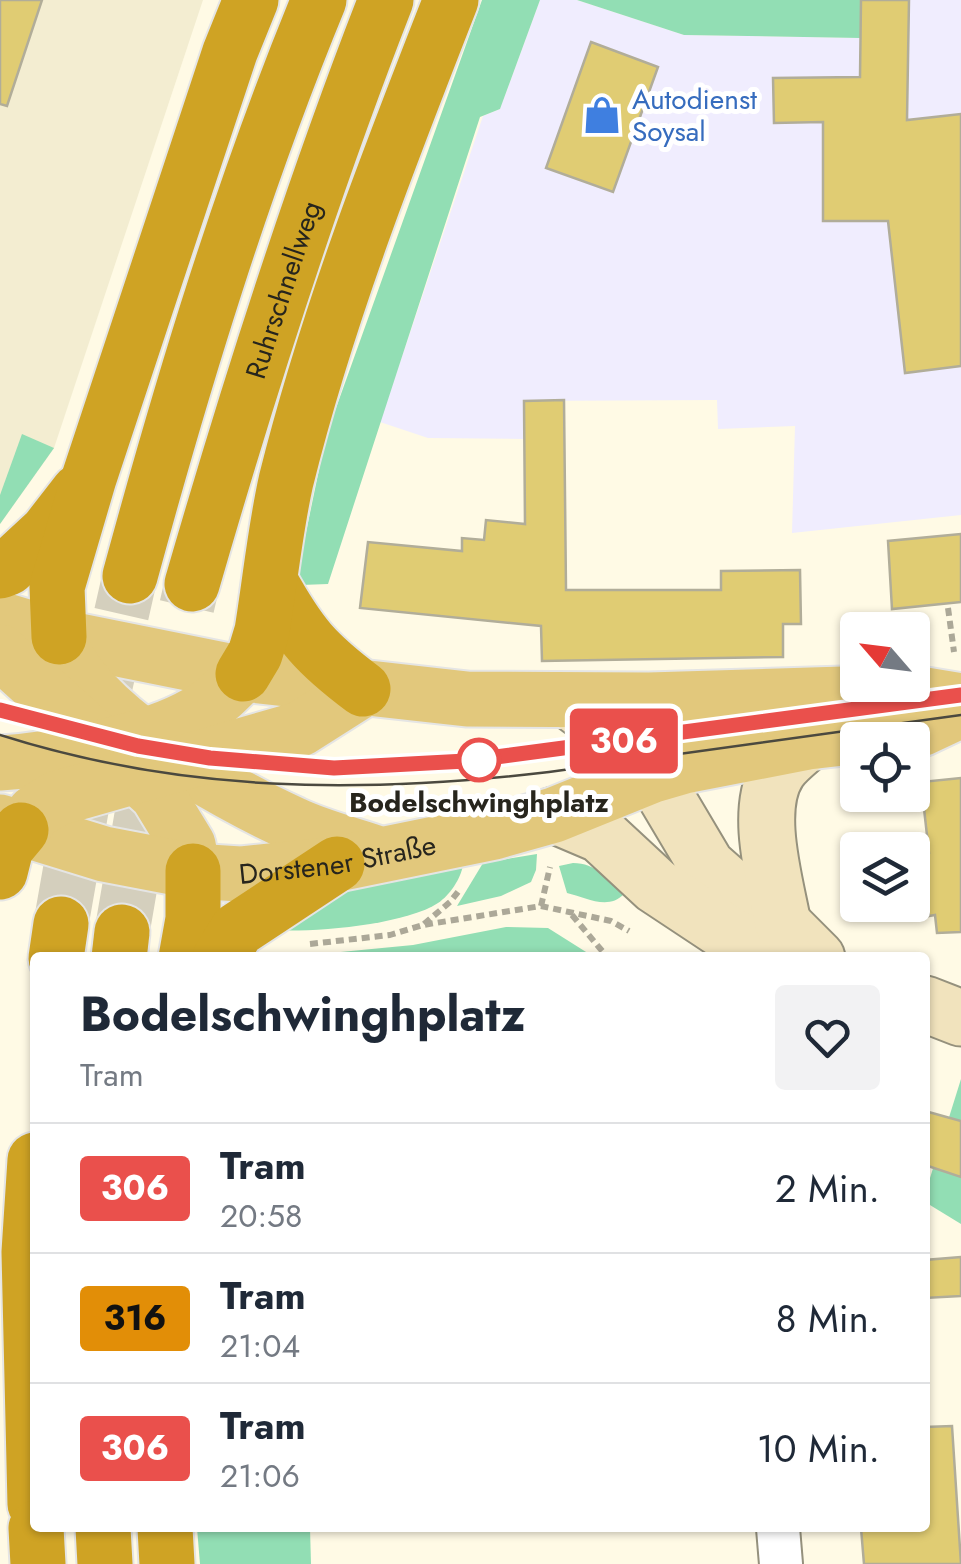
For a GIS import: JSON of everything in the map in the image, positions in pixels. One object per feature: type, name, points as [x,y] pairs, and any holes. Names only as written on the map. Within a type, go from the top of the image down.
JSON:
[{"type":"highway","points":[[59,637],[56,587],[230,52],[251,0]]},
{"type":"highway","points":[[130,576],[174,416],[266,134],[318,0]]},
{"type":"highway","name":"Ruhrschnellweg","points":[[192,584],[254,372],[332,138],[386,0]]},
{"type":"highway","points":[[243,674],[255,654],[271,583],[285,486],[308,396],[353,260],[451,0]]},
{"type":"highway","points":[[0,571],[47,532],[89,478]]},
{"type":"highway","points":[[271,583],[300,632],[321,658],[363,689]]},
{"type":"highway","points":[[224,952],[237,930],[359,859]]},
{"type":"highway","points":[[187,952],[193,918],[193,871]]},
{"type":"highway","points":[[30,1226],[30,1324]]},
{"type":"highway","points":[[36,1532],[38,1564]]},
{"type":"highway","points":[[103,1532],[105,1564]]},
{"type":"highway","points":[[165,1532],[167,1564]]},
{"type":"main road","points":[[0,620],[59,637],[243,674],[466,699],[570,701],[908,692],[961,701]]},
{"type":"main road","points":[[59,637],[64,656],[140,754],[157,794],[188,845],[193,871]]},
{"type":"main road","points":[[0,652],[140,754],[224,790],[359,859]]},
{"type":"main road","points":[[7,841],[35,812],[140,754],[176,724],[216,701],[243,674]]},
{"type":"main road","points":[[0,763],[140,754],[300,730],[363,689]]},
{"type":"main road","name":"Dorstener Straße","points":[[7,841],[193,871],[240,874],[359,859],[444,844],[554,815],[653,775],[808,742],[921,729],[961,710]]},
{"type":"street","points":[[570,701],[623,742],[653,775],[707,866],[796,946]]},
{"type":"street","points":[[796,946],[768,844],[768,791],[780,768],[808,742]]},
{"type":"street","points":[[554,815],[601,835],[656,886],[733,937],[796,946]]},
{"type":"street","points":[[930,1006],[961,1018]]},
{"type":"street","points":[[778,1532],[781,1564]]},
{"type":"path","points":[[423,925],[541,906]]},
{"type":"path","points":[[572,914],[603,952]]},
{"type":"shaded area","points":[[0,0],[203,0],[54,448],[0,524]]},
{"type":"shaded area","points":[[540,0],[577,0],[684,35],[860,38],[861,0],[961,0],[961,515],[792,533],[795,426],[718,429],[717,400],[524,401],[524,439],[428,438],[380,422],[483,116],[500,109]]},
{"type":"green space","points":[[482,0],[540,0],[500,109],[480,117],[328,584],[301,585],[299,566],[326,436]]},
{"type":"green space","points":[[577,0],[861,0],[860,38],[684,35]]},
{"type":"green space","points":[[22,434],[54,448],[0,524],[0,495]]},
{"type":"green space","points":[[537,854],[531,882],[501,896],[457,906],[483,863]]},
{"type":"green space","points":[[573,863],[595,869],[624,894],[604,902],[567,893],[559,866]]},
{"type":"green space","points":[[463,865],[447,896],[423,911],[357,926],[271,930],[341,878]]},
{"type":"green space","points":[[506,927],[548,928],[586,952],[341,952],[413,945]]},
{"type":"green space","points":[[961,1079],[961,1224],[930,1205],[930,1178]]},
{"type":"green space","points":[[197,1532],[310,1532],[311,1564],[200,1564]]},
{"type":"building","points":[[0,0],[42,0],[7,106],[0,104]]},
{"type":"building","points":[[861,0],[909,0],[907,120],[961,114],[961,366],[905,373],[888,221],[823,221],[823,122],[774,123],[773,78],[860,77]]},
{"type":"building","points":[[591,42],[658,67],[613,192],[546,168]]},
{"type":"building","points":[[564,400],[566,590],[721,590],[721,571],[800,570],[801,624],[783,624],[783,657],[542,661],[541,626],[360,608],[368,542],[462,551],[462,538],[484,540],[486,520],[525,524],[524,401]]},
{"type":"building","points":[[961,534],[961,602],[892,609],[888,541]]},
{"type":"building","points":[[961,778],[961,932],[937,933],[935,915],[930,916],[930,832],[927,832],[924,812],[930,812],[930,781]]},
{"type":"building","points":[[930,1112],[961,1121],[961,1177],[930,1167]]},
{"type":"building","points":[[961,1257],[961,1296],[930,1298],[930,1260]]},
{"type":"building","points":[[952,1426],[961,1564],[864,1564],[861,1532],[930,1532],[930,1427]]},
{"type":"tunnel","points":[[103,695],[130,576]]},
{"type":"tunnel","points":[[122,932],[152,757],[192,584]]},
{"type":"tunnel","points":[[61,924],[83,799]]},
{"type":"tram line","points":[[0,710],[168,752],[334,768],[466,761],[961,695]]},
{"type":"tram line","name":"306","points":[[0,710],[138,746],[210,758],[334,768],[466,761],[961,695]]},
{"type":"tram line","points":[[0,735],[68,754],[204,778],[272,784],[409,784],[549,772],[961,715]]},
{"type":"place","name":"Autodienst Soysal","points":[[602,115]]},
{"type":"place","name":"Bodelschwinghplatz","points":[[479,760]]}]
